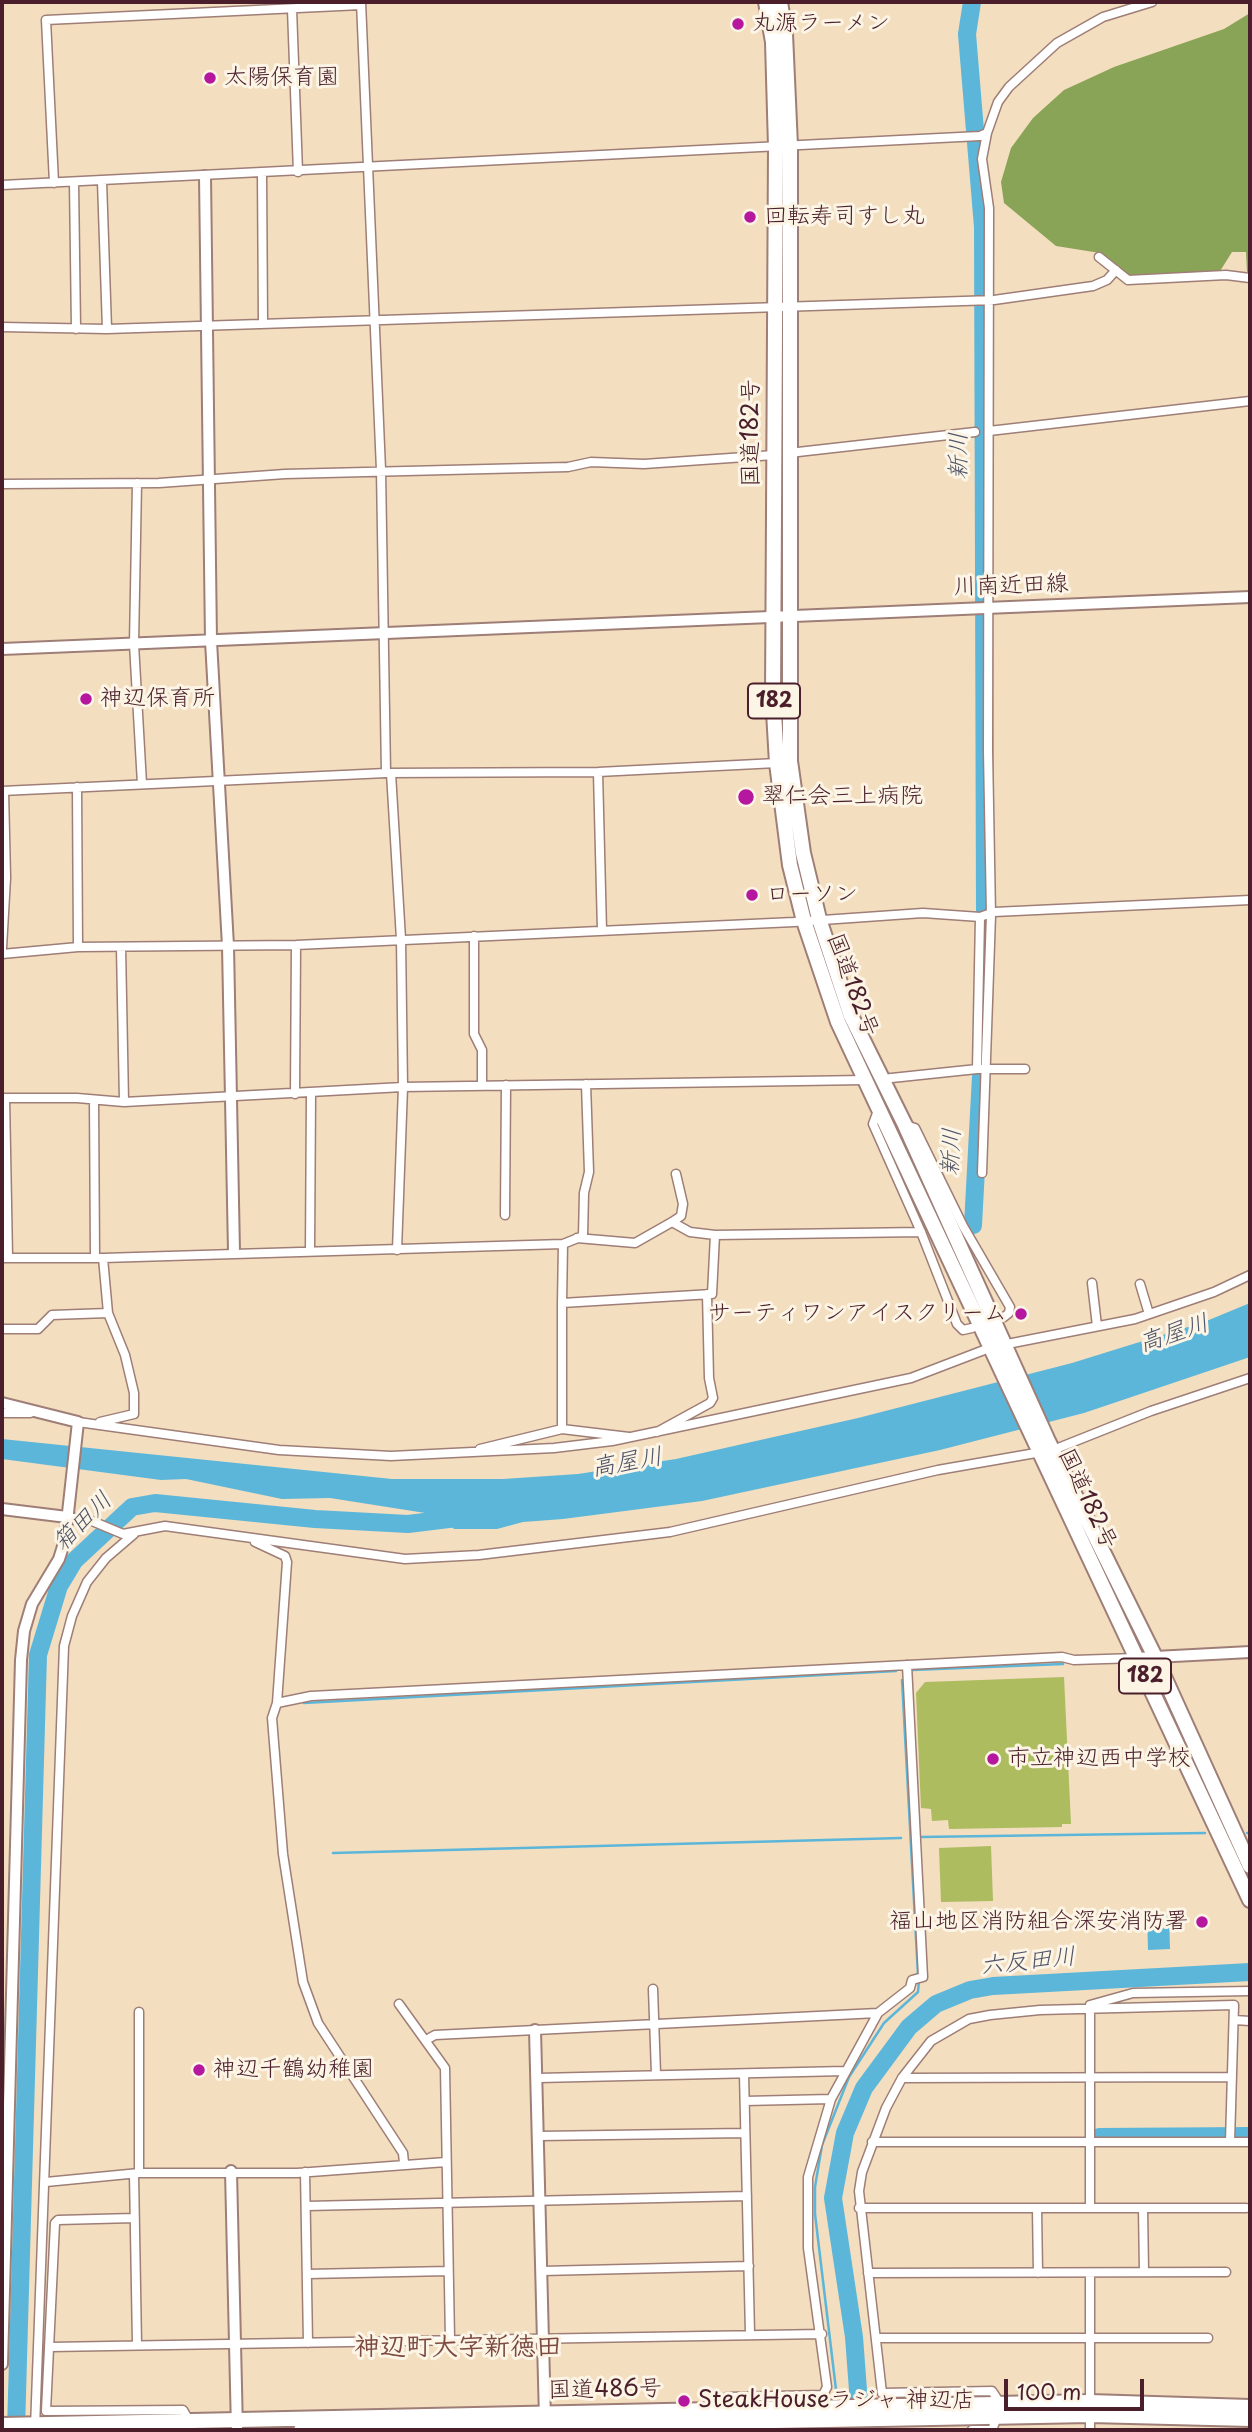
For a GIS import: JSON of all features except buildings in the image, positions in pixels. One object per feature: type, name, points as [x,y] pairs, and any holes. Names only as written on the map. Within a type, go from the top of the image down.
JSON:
[{"type":"highway","name":"国道182号","points":[[766,2],[773,42],[783,146]]},
{"type":"highway","name":"国道182号","points":[[780,2],[785,34],[782,454],[774,616],[777,763],[790,865],[852,1016],[905,1125],[1000,1351]]},
{"type":"highway","name":"国道182号","points":[[782,454],[790,616],[790,761],[812,920],[838,1021],[1000,1351],[1136,1658],[1250,1900]]},
{"type":"highway","name":"国道182号","points":[[1044,1446],[1155,1657],[1250,1866]]},
{"type":"highway","name":"国道486号","points":[[1090,2416],[1250,2407]]},
{"type":"highway","name":"国道486号","points":[[4,2425],[34,2427],[190,2422],[237,2426],[721,2421],[847,2419],[870,2412],[999,2410],[1090,2416],[1250,2419]]},
{"type":"highway","name":"国道486号","points":[[301,2430],[545,2423]]},
{"type":"street","points":[[982,1070],[991,915],[987,608],[989,208],[982,159],[983,135],[998,102],[1009,88],[1057,43],[1078,29],[1131,5],[1152,2]]},
{"type":"street","points":[[54,183],[46,20],[292,9],[361,3],[366,169],[381,470],[388,773],[401,939],[403,1087],[397,1250]]},
{"type":"street","points":[[292,9],[298,172]]},
{"type":"street","points":[[2,185],[366,169],[968,138],[983,135]]},
{"type":"street","points":[[262,173],[263,323]]},
{"type":"street","points":[[205,176],[211,641],[228,946],[234,1252]]},
{"type":"street","points":[[102,181],[107,329]]},
{"type":"street","points":[[74,182],[76,329]]},
{"type":"street","points":[[1099,257],[1128,280],[1226,275],[1250,278]]},
{"type":"street","points":[[2,327],[107,329],[989,300],[1093,285],[1107,280],[1116,270]]},
{"type":"street","points":[[989,431],[1250,401]]},
{"type":"street","points":[[2,484],[137,484],[381,470],[568,467],[591,463],[644,464],[782,454],[975,432]]},
{"type":"street","points":[[137,484],[134,644],[142,784]]},
{"type":"street","name":"川南近田線","points":[[2,649],[1250,597]]},
{"type":"street","points":[[2,948],[6,877],[3,791],[388,773],[598,772],[777,763]]},
{"type":"street","points":[[598,772],[601,931]]},
{"type":"street","points":[[77,787],[78,947]]},
{"type":"street","points":[[2,954],[78,947],[296,945],[923,913],[980,917],[1250,900]]},
{"type":"street","points":[[980,917],[982,1173]]},
{"type":"street","points":[[474,936],[474,1034],[482,1050],[482,1086]]},
{"type":"street","points":[[295,1094],[296,945]]},
{"type":"street","points":[[121,947],[124,1101]]},
{"type":"street","points":[[586,1084],[589,1172],[584,1193],[583,1236],[563,1244],[99,1258],[5,1257],[3,1098],[124,1101],[403,1087],[506,1085],[866,1080],[1025,1069]]},
{"type":"street","points":[[505,1215],[506,1085]]},
{"type":"street","points":[[310,1251],[311,1093]]},
{"type":"street","points":[[2,1403],[78,1424],[134,1414],[135,1392],[125,1355],[108,1313],[99,1258],[94,1100]]},
{"type":"street","points":[[879,1108],[873,1124],[921,1231],[957,1324],[962,1330],[972,1328]]},
{"type":"street","points":[[905,1125],[915,1128],[963,1226],[1010,1307],[1009,1314],[1004,1317]]},
{"type":"street","points":[[577,1238],[635,1243],[672,1222],[681,1216],[683,1204],[676,1174]]},
{"type":"street","points":[[672,1222],[690,1232],[715,1235],[921,1231]]},
{"type":"street","points":[[562,1303],[712,1294],[715,1235]]},
{"type":"street","points":[[562,1429],[563,1244]]},
{"type":"street","points":[[94,1423],[279,1450],[391,1457],[475,1454],[631,1438],[880,1386],[1000,1351],[1150,1314],[1214,1292],[1250,1275]]},
{"type":"street","points":[[1092,1283],[1097,1326]]},
{"type":"street","points":[[1140,1284],[1150,1314]]},
{"type":"street","points":[[656,1434],[657,1429],[710,1403],[713,1398],[709,1378],[707,1294]]},
{"type":"street","points":[[2,1329],[38,1329],[52,1315],[108,1313]]},
{"type":"street","points":[[2,1509],[67,1513],[123,1534],[165,1527],[405,1559],[479,1555],[670,1532],[1044,1446],[1250,1378]]},
{"type":"street","points":[[2,1413],[31,1412]]},
{"type":"street","points":[[2,2364],[5,2127],[24,1631],[32,1604],[59,1559],[78,1424]]},
{"type":"street","points":[[475,1454],[478,1450],[562,1429],[627,1435],[631,1438]]},
{"type":"street","points":[[34,2427],[46,2182],[64,1646],[72,1616],[87,1582],[106,1558],[134,1534]]},
{"type":"street","points":[[251,1540],[285,1556],[287,1562],[277,1703],[272,1718],[283,1854],[303,1982],[318,2023],[403,2153],[404,2163]]},
{"type":"street","points":[[277,1703],[312,1696],[1062,1657],[1074,1660],[1250,1652]]},
{"type":"street","points":[[721,2421],[727,2397],[822,2395],[827,2387],[822,2334],[808,2248],[808,2177],[831,2099],[878,2013],[910,1988],[912,1980],[923,1977],[907,1665]]},
{"type":"street","points":[[653,1989],[656,2074]]},
{"type":"street","points":[[1090,2208],[1090,2005],[1133,1993],[1250,1991]]},
{"type":"street","points":[[972,2430],[992,2430],[999,2410],[992,2391],[882,2393],[878,2338],[859,2208],[862,2172],[872,2142],[902,2078],[930,2041],[969,2019],[1090,2008],[1228,2003],[1234,2005],[1230,2138]]},
{"type":"street","points":[[399,2004],[445,2068],[450,2339]]},
{"type":"street","points":[[137,2345],[134,2218],[138,2012]]},
{"type":"street","points":[[426,2040],[435,2035],[878,2013]]},
{"type":"street","points":[[1234,2021],[1250,2021]]},
{"type":"street","points":[[535,2030],[545,2423]]},
{"type":"street","points":[[538,2078],[845,2071]]},
{"type":"street","points":[[744,2074],[750,2334]]},
{"type":"street","points":[[902,2078],[1232,2077]]},
{"type":"street","points":[[745,2101],[831,2099]]},
{"type":"street","points":[[539,2136],[745,2133]]},
{"type":"street","points":[[872,2142],[1090,2142],[1230,2138],[1250,2142]]},
{"type":"street","points":[[46,2182],[136,2174],[305,2172],[446,2162]]},
{"type":"street","points":[[231,2171],[237,2426]]},
{"type":"street","points":[[305,2172],[309,2343]]},
{"type":"street","points":[[307,2206],[747,2196]]},
{"type":"street","points":[[859,2208],[1246,2208]]},
{"type":"street","points":[[1037,2208],[1038,2273]]},
{"type":"street","points":[[1143,2208],[1144,2272]]},
{"type":"street","points":[[134,2218],[58,2220],[55,2223],[46,2411],[183,2410],[190,2422]]},
{"type":"street","points":[[542,2271],[749,2266]]},
{"type":"street","points":[[308,2274],[448,2271]]},
{"type":"street","points":[[868,2273],[1227,2272]]},
{"type":"street","points":[[1090,2273],[1090,2416]]},
{"type":"street","points":[[50,2347],[822,2334]]},
{"type":"street","points":[[878,2338],[1208,2338]]},
{"type":"green space","points":[[1250,13],[1250,272],[1247,272],[1246,252],[1232,252],[1217,276],[1135,280],[1100,253],[1056,246],[1004,203],[1001,182],[1011,148],[1033,118],[1064,90],[1114,67],[1224,29]]},
{"type":"green space","points":[[1064,1677],[1071,1824],[1062,1824],[1062,1827],[949,1829],[948,1820],[932,1821],[931,1809],[921,1808],[916,1693],[925,1682]]},
{"type":"green space","points":[[991,1846],[993,1901],[941,1902],[939,1848]]},
{"type":"water","name":"高屋川","points":[[1250,1303],[1250,1357],[1084,1413],[940,1450],[702,1501],[523,1522],[497,1529],[454,1529],[438,1515],[330,1498],[282,1499],[186,1479],[161,1480],[2,1459],[2,1439],[392,1479],[503,1479],[578,1474],[676,1459],[858,1418],[1072,1363],[1204,1322]]},
{"type":"water","points":[[1169,1914],[1170,1949],[1148,1950],[1147,1915]]},
{"type":"waterway","name":"新川","points":[[972,2],[967,34],[983,227],[985,911]]},
{"type":"waterway","name":"新川","points":[[984,1011],[985,920]]},
{"type":"waterway","name":"新川","points":[[969,1226],[973,1225],[981,1076]]},
{"type":"waterway","name":"箱田川","points":[[16,2430],[38,1655],[59,1586],[74,1561],[132,1507],[155,1503],[315,1519],[408,1524],[465,1517]]},
{"type":"waterway","points":[[912,1670],[1063,1664]]},
{"type":"waterway","points":[[304,1703],[896,1671]]},
{"type":"waterway","points":[[902,1680],[918,1975]]},
{"type":"waterway","points":[[920,1837],[1205,1833]]},
{"type":"waterway","points":[[333,1853],[901,1838]]},
{"type":"waterway","name":"六反田川","points":[[861,2430],[854,2337],[833,2198],[845,2133],[864,2088],[909,2027],[936,2004],[970,1990],[993,1986],[1250,1972]]},
{"type":"waterway","points":[[837,2398],[815,2214],[815,2187],[822,2145],[849,2077],[884,2023],[918,1992],[919,1981]]},
{"type":"waterway","name":"六反田川","points":[[1099,2137],[1250,2136]]},
{"type":"place","name":"丸源ラーメン","points":[[738,24]]},
{"type":"place","name":"太陽保育園","points":[[210,78]]},
{"type":"place","name":"回転寿司すし丸","points":[[750,217]]},
{"type":"place","name":"神辺保育所","points":[[86,699]]},
{"type":"place","name":"翠仁会三上病院","points":[[746,797]]},
{"type":"place","name":"ローソン","points":[[752,895]]},
{"type":"place","name":"サーティワンアイスクリーム","points":[[1021,1314]]},
{"type":"place","name":"市立神辺西中学校","points":[[993,1759]]},
{"type":"place","name":"福山地区消防組合深安消防署","points":[[1202,1922]]},
{"type":"place","name":"神辺千鶴幼稚園","points":[[199,2070]]},
{"type":"place","name":"SteakHouseラジャ 神辺店","points":[[684,2401]]},
{"type":"district","name":"神辺町大字新徳田","points":[[458,2348]]}]
